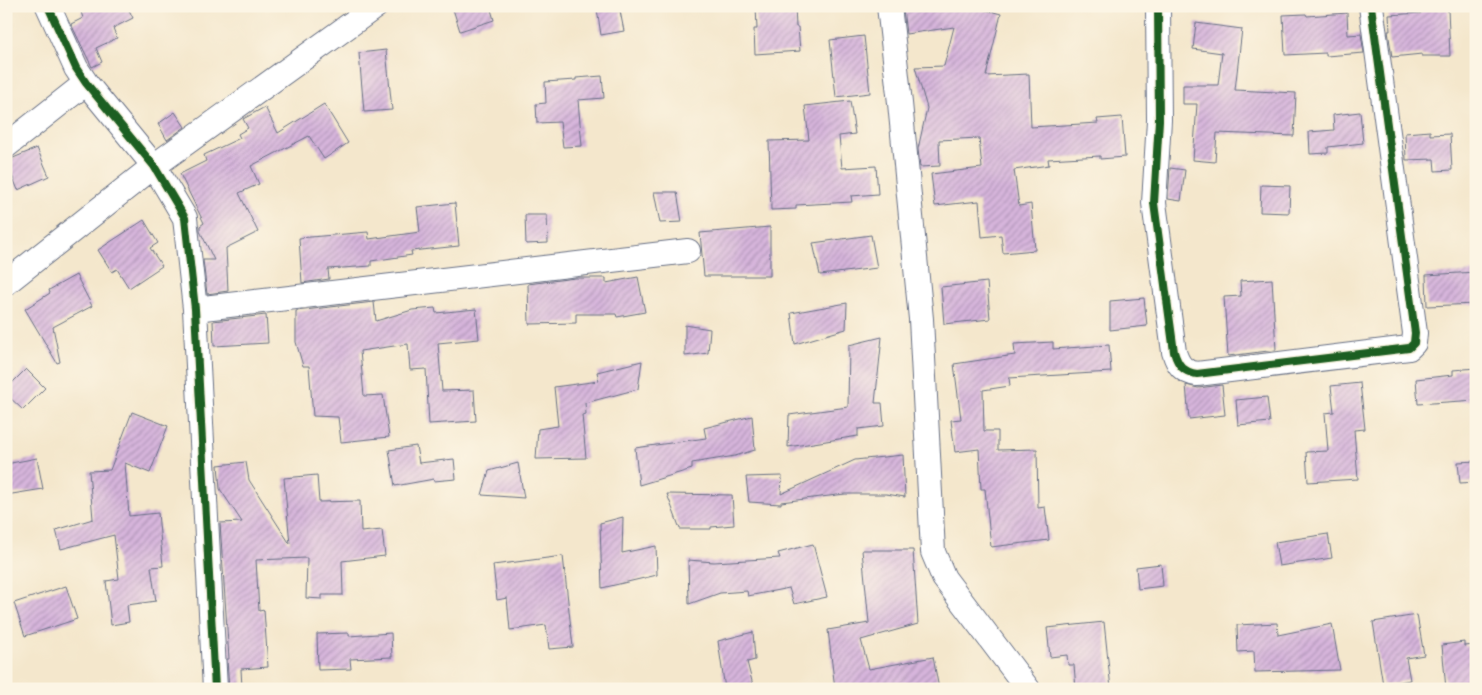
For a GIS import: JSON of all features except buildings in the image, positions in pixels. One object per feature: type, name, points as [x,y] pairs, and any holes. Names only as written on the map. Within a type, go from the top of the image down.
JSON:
[{"type":"street","points":[[48,6],[76,68],[86,83],[154,166],[186,218],[195,309],[215,689]]},
{"type":"street","points":[[6,283],[154,166],[376,6]]},
{"type":"street","points":[[889,6],[921,319],[933,552],[949,585],[1028,689]]},
{"type":"street","points":[[1158,6],[1159,120],[1154,203],[1174,352],[1181,368],[1187,373],[1197,374],[1409,348],[1414,343],[1415,333],[1371,6]]},
{"type":"street","points":[[6,146],[86,83]]},
{"type":"street","points":[[195,309],[688,251]]},
{"type":"cycle path","points":[[48,6],[76,68],[86,83],[154,166],[185,218],[195,309],[215,689]]},
{"type":"cycle path","points":[[1158,6],[1159,120],[1154,203],[1174,352],[1177,361],[1182,367],[1188,372],[1197,374],[1409,348],[1414,343],[1415,333],[1371,6]]}]
